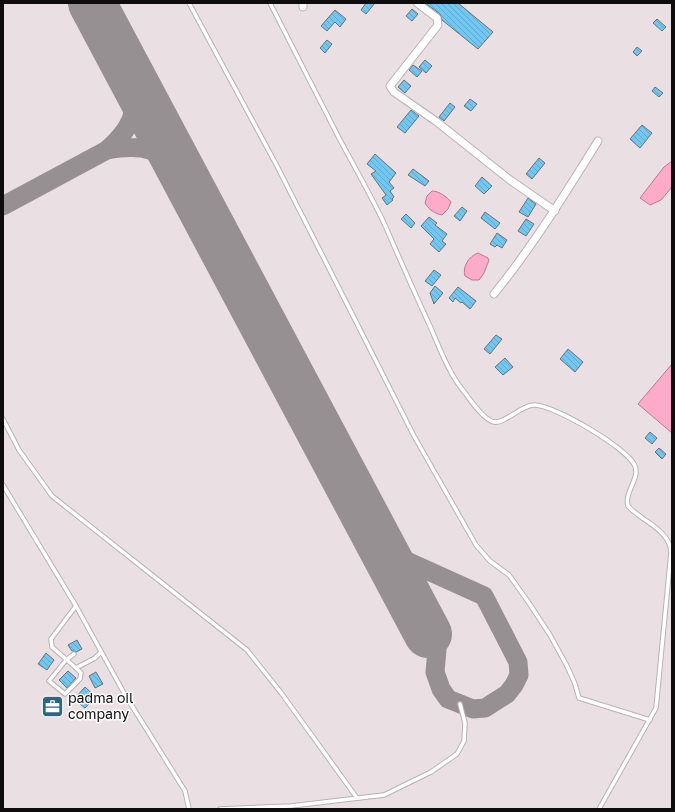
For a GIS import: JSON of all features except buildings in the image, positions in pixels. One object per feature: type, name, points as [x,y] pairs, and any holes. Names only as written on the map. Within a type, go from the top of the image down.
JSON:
[{"type":"street","points":[[417,3],[437,18],[438,25],[390,86],[394,92],[437,122],[510,180],[555,211]]},
{"type":"street","points":[[494,294],[520,261],[555,211],[598,141]]},
{"type":"lane","points":[[189,3],[277,166],[414,436],[476,544],[490,561],[509,575],[530,603],[567,666],[576,684],[579,698],[650,720]]},
{"type":"lane","points":[[270,3],[382,220],[444,357],[463,391],[482,414],[493,422],[503,420],[533,404],[561,414],[604,437],[626,454],[635,465],[635,475],[627,498],[628,506],[664,535],[670,543],[671,548],[656,708],[599,809]]},
{"type":"lane","points":[[3,419],[19,450],[52,496],[247,650],[282,694],[357,798]]},
{"type":"lane","points":[[3,485],[76,606],[124,693],[185,791],[189,809]]},
{"type":"lane","points":[[74,654],[66,660],[49,681],[65,694],[80,679],[81,673],[76,668],[66,660],[52,647],[51,639],[76,606]]},
{"type":"lane","points":[[76,668],[95,658],[101,652]]},
{"type":"lane","points":[[220,809],[292,807],[384,795],[431,772],[457,754],[464,741],[465,723],[460,704]]},
{"type":"shaded area","points":[[672,161],[672,187],[661,200],[650,205],[640,198],[664,167]]},
{"type":"shaded area","points":[[432,191],[443,195],[451,202],[448,209],[442,215],[432,211],[425,203],[427,196]]},
{"type":"shaded area","points":[[478,253],[489,260],[484,273],[479,280],[472,280],[465,276],[464,269],[469,259]]},
{"type":"shaded area","points":[[672,364],[672,433],[638,404]]},
{"type":"taxiway","points":[[135,83],[136,94],[134,112],[131,120],[122,135],[107,150],[132,147],[151,150],[168,160],[185,178]]},
{"type":"taxiway","points":[[3,206],[107,150]]},
{"type":"taxiway","points":[[382,547],[391,554],[484,596],[518,662],[519,675],[514,685],[507,694],[485,708],[473,709],[448,699],[441,689],[435,672],[437,650],[428,634]]},
{"type":"runway","points":[[92,3],[428,634]]},
{"type":"place","name":"padma oil company","points":[[52,706]]}]
